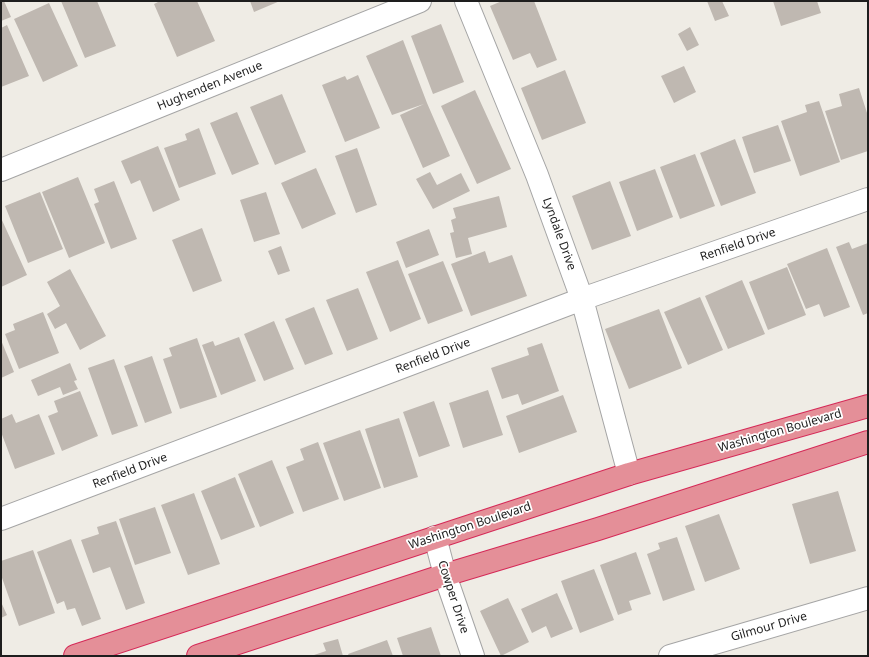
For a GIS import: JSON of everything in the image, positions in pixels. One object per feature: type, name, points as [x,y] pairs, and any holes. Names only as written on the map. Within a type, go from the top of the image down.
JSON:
[{"type":"highway","name":"Washington Boulevard","points":[[75,656],[629,474],[868,406]]},
{"type":"highway","points":[[198,656],[445,575],[605,526],[868,442]]},
{"type":"street","name":"Hughenden Avenue","points":[[1,170],[420,1]]},
{"type":"street","name":"Lyndale Drive","points":[[466,1],[538,175],[582,299],[629,474]]},
{"type":"street","name":"Renfield Drive","points":[[1,520],[582,299],[868,199]]},
{"type":"street","name":"Cowper Drive","points":[[435,537],[445,575],[473,656]]},
{"type":"street","name":"Gilmour Drive","points":[[670,656],[868,598]]},
{"type":"building","points":[[1,1],[4,1],[11,17],[1,21]]},
{"type":"building","points":[[61,1],[97,1],[116,46],[85,58]]},
{"type":"building","points":[[160,1],[197,1],[215,41],[177,57],[154,4]]},
{"type":"building","points":[[250,1],[280,1],[254,12]]},
{"type":"building","points":[[502,1],[534,1],[557,60],[537,68],[530,53],[513,60],[490,6]]},
{"type":"building","points":[[707,1],[722,1],[729,16],[715,21]]},
{"type":"building","points":[[773,1],[817,1],[821,13],[781,26]]},
{"type":"building","points":[[49,3],[78,66],[43,82],[14,19]]},
{"type":"building","points":[[441,24],[464,82],[433,94],[411,36]]},
{"type":"building","points":[[7,25],[29,76],[1,87],[1,28]]},
{"type":"building","points":[[690,27],[699,45],[687,51],[678,34]]},
{"type":"building","points":[[403,40],[427,103],[450,156],[423,168],[400,115],[424,104],[392,115],[366,56]]},
{"type":"building","points":[[684,66],[696,92],[674,103],[661,76]]},
{"type":"building","points":[[565,70],[586,123],[542,140],[521,88]]},
{"type":"building","points":[[358,75],[380,128],[345,142],[322,85],[345,76],[347,80]]},
{"type":"building","points":[[859,88],[868,116],[868,151],[841,160],[825,111],[842,106],[839,94]]},
{"type":"building","points":[[475,90],[511,169],[477,184],[441,106]]},
{"type":"building","points":[[282,94],[306,152],[275,165],[250,107]]},
{"type":"building","points":[[819,101],[840,162],[800,176],[781,121],[807,112],[805,105]]},
{"type":"building","points":[[237,112],[259,164],[232,175],[210,123]]},
{"type":"building","points":[[778,125],[791,161],[754,173],[742,137]]},
{"type":"building","points":[[199,128],[216,174],[179,188],[164,148],[187,140],[185,134]]},
{"type":"building","points":[[735,139],[756,193],[721,206],[700,153]]},
{"type":"building","points":[[158,146],[180,200],[153,212],[140,180],[131,184],[121,161]]},
{"type":"building","points":[[357,148],[377,205],[356,213],[335,156]]},
{"type":"building","points":[[695,154],[715,206],[680,219],[660,167]]},
{"type":"building","points":[[316,168],[336,214],[302,229],[281,183]]},
{"type":"building","points":[[655,169],[673,217],[637,231],[619,182]]},
{"type":"building","points":[[430,172],[437,185],[461,173],[470,191],[433,209],[416,179]]},
{"type":"building","points":[[78,177],[105,243],[69,258],[42,192]]},
{"type":"building","points":[[114,181],[137,239],[111,249],[94,204],[99,202],[94,189]]},
{"type":"building","points":[[610,181],[631,236],[592,250],[572,196]]},
{"type":"building","points":[[40,192],[63,249],[28,263],[5,206]]},
{"type":"building","points":[[266,192],[280,234],[254,242],[240,200]]},
{"type":"building","points":[[499,196],[507,227],[468,238],[472,254],[456,258],[450,233],[454,232],[451,220],[456,218],[453,208]]},
{"type":"building","points":[[1,218],[27,275],[1,287]]},
{"type":"building","points":[[202,228],[222,281],[193,292],[172,240]]},
{"type":"building","points":[[429,229],[439,255],[406,268],[396,242]]},
{"type":"building","points":[[849,242],[852,249],[868,243],[868,313],[863,315],[836,247]]},
{"type":"building","points":[[281,246],[290,271],[278,275],[268,251]]},
{"type":"building","points":[[827,248],[850,307],[824,317],[819,304],[806,309],[787,264]]},
{"type":"building","points":[[485,251],[489,263],[512,255],[527,296],[471,316],[451,264]]},
{"type":"building","points":[[398,260],[421,319],[390,332],[366,272]]},
{"type":"building","points":[[443,261],[463,311],[428,324],[408,274]]},
{"type":"building","points":[[787,267],[806,315],[768,330],[749,282]]},
{"type":"building","points":[[70,269],[106,336],[80,350],[66,323],[55,329],[47,314],[60,306],[47,282]]},
{"type":"building","points":[[742,280],[765,334],[728,349],[705,296]]},
{"type":"building","points":[[358,288],[378,339],[347,351],[326,300]]},
{"type":"building","points":[[700,297],[723,350],[688,365],[664,312]]},
{"type":"building","points":[[314,307],[333,354],[305,365],[285,319]]},
{"type":"building","points":[[659,309],[682,368],[629,389],[605,329]]},
{"type":"building","points":[[43,312],[59,353],[19,369],[5,334],[15,330],[13,324]]},
{"type":"building","points":[[274,321],[294,369],[264,381],[244,334]]},
{"type":"building","points":[[239,337],[256,381],[221,395],[202,345],[213,341],[215,346]]},
{"type":"building","points":[[197,338],[217,397],[180,409],[163,359],[172,356],[169,348]]},
{"type":"building","points":[[1,340],[14,372],[1,378]]},
{"type":"building","points":[[542,343],[559,391],[522,405],[518,394],[502,399],[491,368],[529,355],[527,348]]},
{"type":"building","points":[[152,356],[172,413],[145,423],[124,366]]},
{"type":"building","points":[[114,359],[138,426],[112,435],[88,368]]},
{"type":"building","points":[[70,363],[77,380],[74,381],[78,389],[63,395],[60,387],[38,396],[31,380]]},
{"type":"building","points":[[488,390],[503,435],[463,448],[449,403]]},
{"type":"building","points":[[80,391],[98,436],[62,451],[48,416],[58,412],[54,401]]},
{"type":"building","points":[[563,395],[577,432],[519,453],[506,416]]},
{"type":"building","points":[[434,401],[450,446],[419,457],[403,412]]},
{"type":"building","points":[[12,414],[16,423],[39,414],[55,454],[15,469],[1,432],[1,419]]},
{"type":"building","points":[[399,418],[418,477],[384,488],[365,429]]},
{"type":"building","points":[[360,430],[381,488],[344,501],[323,443]]},
{"type":"building","points":[[318,442],[339,499],[303,512],[286,467],[304,460],[300,449]]},
{"type":"building","points":[[272,460],[294,513],[260,527],[238,474]]},
{"type":"building","points":[[235,477],[255,527],[221,540],[201,491]]},
{"type":"building","points":[[838,491],[856,551],[810,564],[792,504]]},
{"type":"building","points":[[194,493],[220,564],[188,575],[161,505]]},
{"type":"building","points":[[155,507],[171,553],[135,565],[119,519]]},
{"type":"building","points":[[719,514],[740,569],[705,582],[685,526]]},
{"type":"building","points":[[116,521],[145,603],[126,610],[110,567],[93,573],[81,540],[99,534],[97,527]]},
{"type":"building","points":[[677,537],[695,590],[663,601],[647,554],[660,549],[658,543]]},
{"type":"building","points":[[71,539],[101,619],[82,626],[75,608],[67,610],[64,601],[57,604],[37,552]]},
{"type":"building","points":[[33,550],[55,613],[19,626],[1,575],[1,561]]},
{"type":"building","points":[[636,552],[651,594],[629,601],[632,610],[618,615],[600,565]]},
{"type":"building","points":[[594,569],[614,620],[580,633],[561,581]]},
{"type":"building","points":[[557,593],[573,629],[551,638],[546,626],[532,633],[521,609]]},
{"type":"building","points":[[508,598],[529,642],[501,656],[480,611]]},
{"type":"building","points":[[1,602],[7,615],[1,618]]},
{"type":"building","points":[[431,627],[441,656],[403,656],[397,638]]},
{"type":"building","points":[[338,639],[343,656],[311,656],[326,651],[323,643]]},
{"type":"building","points":[[387,640],[393,656],[349,656],[348,654]]}]
